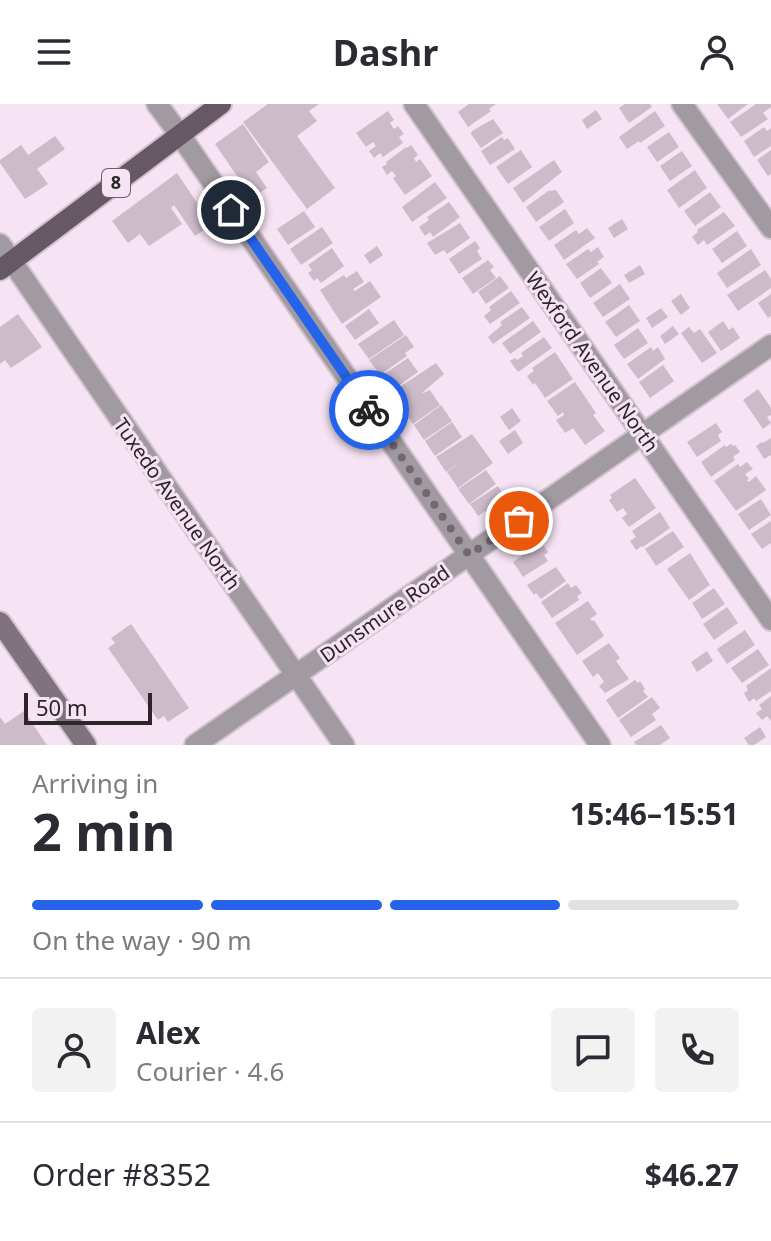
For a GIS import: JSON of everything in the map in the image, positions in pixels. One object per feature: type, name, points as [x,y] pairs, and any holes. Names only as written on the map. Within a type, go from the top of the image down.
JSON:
[{"type":"main road","name":"8","points":[[4,259],[221,104]]},
{"type":"main road","points":[[0,622],[86,745]]},
{"type":"street","points":[[157,104],[600,745]]},
{"type":"street","name":"Wexford Avenue North","points":[[414,104],[771,620]]},
{"type":"street","points":[[682,104],[771,228]]},
{"type":"street","name":"Tuxedo Avenue North","points":[[4,259],[344,745]]},
{"type":"street","name":"Dunsmure Road","points":[[195,745],[771,345]]},
{"type":"building","points":[[268,104],[319,104],[309,111],[317,121],[297,136],[335,188],[307,209],[243,122]]},
{"type":"building","points":[[469,104],[496,104],[468,127],[458,112]]},
{"type":"building","points":[[625,104],[650,104],[652,107],[629,123],[619,108]]},
{"type":"building","points":[[717,104],[748,104],[728,119]]},
{"type":"building","points":[[756,104],[771,104],[763,113],[768,119],[741,137],[730,122]]},
{"type":"building","points":[[596,110],[602,119],[587,129],[582,120]]},
{"type":"building","points":[[388,111],[394,120],[390,123],[394,129],[398,126],[404,134],[399,137],[403,143],[383,157],[380,153],[374,158],[369,151],[376,146],[373,142],[366,147],[356,133]]},
{"type":"building","points":[[655,111],[665,126],[627,149],[619,137]]},
{"type":"building","points":[[493,119],[503,133],[481,148],[472,131]]},
{"type":"building","points":[[243,124],[269,162],[256,172],[267,188],[252,198],[215,144]]},
{"type":"building","points":[[764,127],[767,131],[771,128],[771,146],[754,157],[744,141]]},
{"type":"building","points":[[669,132],[679,147],[657,162],[647,147]]},
{"type":"building","points":[[55,136],[65,149],[37,169],[48,184],[25,199],[0,160],[21,145],[28,155]]},
{"type":"building","points":[[502,137],[504,140],[508,138],[515,149],[490,165],[481,151]]},
{"type":"building","points":[[411,145],[418,155],[414,158],[416,162],[420,159],[432,176],[405,195],[393,178],[396,176],[392,171],[387,175],[382,167]]},
{"type":"building","points":[[521,150],[532,167],[508,184],[496,167]]},
{"type":"building","points":[[771,150],[771,174],[768,176],[757,160]]},
{"type":"building","points":[[682,151],[692,166],[670,181],[660,166]]},
{"type":"building","points":[[554,160],[562,172],[523,203],[513,188]]},
{"type":"building","points":[[695,170],[707,188],[679,208],[667,190]]},
{"type":"building","points":[[177,173],[212,225],[195,236],[174,205],[171,208],[182,224],[149,246],[140,234],[128,243],[112,221]]},
{"type":"building","points":[[435,182],[447,198],[412,222],[402,207]]},
{"type":"building","points":[[556,190],[564,202],[536,222],[526,207],[548,191]]},
{"type":"building","points":[[710,192],[721,207],[695,226],[684,211]]},
{"type":"building","points":[[449,202],[460,217],[433,237],[430,232],[425,236],[419,227],[429,220],[427,217]]},
{"type":"building","points":[[565,209],[574,223],[549,241],[539,227]]},
{"type":"building","points":[[304,211],[315,227],[288,245],[277,229]]},
{"type":"building","points":[[724,212],[735,226],[707,245],[704,240],[698,245],[692,237],[697,230]]},
{"type":"building","points":[[622,219],[628,229],[614,238],[608,228]]},
{"type":"building","points":[[460,223],[470,238],[447,254],[444,250],[435,255],[427,243]]},
{"type":"building","points":[[322,227],[333,243],[301,265],[290,249]]},
{"type":"building","points":[[587,228],[595,238],[564,260],[554,245],[576,230],[579,234]]},
{"type":"building","points":[[737,231],[747,246],[722,263],[712,249]]},
{"type":"building","points":[[475,241],[482,259],[459,274],[449,259]]},
{"type":"building","points":[[377,246],[383,255],[370,264],[364,255]]},
{"type":"building","points":[[598,247],[604,257],[577,279],[566,264],[588,249],[591,252]]},
{"type":"building","points":[[332,248],[344,266],[321,283],[317,278],[314,281],[308,273],[312,270],[308,265]]},
{"type":"building","points":[[751,249],[761,265],[727,288],[717,273]]},
{"type":"building","points":[[488,260],[494,267],[490,270],[496,278],[473,294],[462,278]]},
{"type":"building","points":[[640,265],[645,274],[629,283],[624,275]]},
{"type":"building","points":[[601,268],[612,283],[590,298],[580,283]]},
{"type":"building","points":[[765,270],[771,279],[771,288],[738,311],[727,295]]},
{"type":"building","points":[[357,271],[364,282],[353,289],[355,291],[370,281],[381,297],[342,324],[320,290]]},
{"type":"building","points":[[500,276],[509,288],[486,304],[478,292]]},
{"type":"building","points":[[620,284],[630,299],[603,317],[593,303]]},
{"type":"building","points":[[511,291],[520,303],[490,324],[484,316],[491,310],[489,307]]},
{"type":"building","points":[[681,294],[690,308],[681,315],[671,301]]},
{"type":"building","points":[[771,294],[771,316],[768,318],[758,303]]},
{"type":"building","points":[[629,305],[640,321],[616,337],[605,322]]},
{"type":"building","points":[[522,307],[530,318],[493,344],[488,337],[502,325],[500,322]]},
{"type":"building","points":[[661,308],[668,317],[652,328],[646,318]]},
{"type":"building","points":[[369,309],[379,323],[355,340],[345,326]]},
{"type":"building","points":[[18,314],[42,347],[11,368],[5,360],[0,364],[0,327]]},
{"type":"building","points":[[394,320],[404,335],[369,359],[358,344]]},
{"type":"building","points":[[533,321],[541,332],[510,354],[502,343]]},
{"type":"building","points":[[723,321],[729,330],[733,327],[740,338],[721,351],[708,332]]},
{"type":"building","points":[[673,326],[679,334],[665,344],[660,336]]},
{"type":"building","points":[[689,327],[694,333],[700,329],[717,353],[702,363],[681,333]]},
{"type":"building","points":[[638,328],[648,343],[624,359],[614,345]]},
{"type":"building","points":[[406,335],[414,347],[405,353],[407,356],[380,375],[369,360]]},
{"type":"building","points":[[544,337],[552,348],[518,372],[510,361],[523,356],[521,353]]},
{"type":"building","points":[[651,347],[653,351],[658,347],[665,359],[638,379],[627,364]]},
{"type":"building","points":[[555,352],[573,379],[545,398],[527,376],[534,371],[532,368]]},
{"type":"building","points":[[408,358],[418,372],[391,391],[384,382],[388,379],[384,374]]},
{"type":"building","points":[[436,363],[444,374],[421,394],[430,390],[440,405],[413,424],[392,392]]},
{"type":"building","points":[[663,365],[674,381],[650,398],[639,382]]},
{"type":"building","points":[[575,382],[605,431],[585,445],[573,428],[565,433],[556,420],[564,415],[563,412],[558,416],[547,401]]},
{"type":"building","points":[[758,389],[771,408],[771,415],[767,417],[771,423],[763,429],[743,400]]},
{"type":"building","points":[[441,405],[452,421],[424,440],[414,425]]},
{"type":"building","points":[[512,408],[521,421],[509,430],[500,417]]},
{"type":"building","points":[[452,422],[462,437],[435,456],[425,441]]},
{"type":"building","points":[[716,423],[722,432],[718,435],[721,441],[697,457],[687,442]]},
{"type":"building","points":[[515,430],[523,443],[508,454],[499,441]]},
{"type":"building","points":[[472,434],[493,463],[458,488],[447,472],[462,460],[446,472],[436,457]]},
{"type":"building","points":[[771,438],[771,455],[764,459],[756,446]]},
{"type":"building","points":[[731,444],[740,452],[733,457],[735,460],[711,477],[701,462]]},
{"type":"building","points":[[747,462],[753,469],[745,474],[747,480],[749,482],[756,476],[766,490],[736,511],[714,481],[738,464],[740,467]]},
{"type":"building","points":[[486,470],[496,484],[469,504],[458,489]]},
{"type":"building","points":[[635,478],[656,508],[629,527],[622,518],[627,514],[623,508],[617,512],[609,500],[612,498],[610,495]]},
{"type":"building","points":[[498,486],[506,498],[478,516],[470,504]]},
{"type":"building","points":[[761,499],[771,515],[749,530],[738,514]]},
{"type":"building","points":[[660,512],[670,528],[636,550],[630,541],[636,537],[632,531]]},
{"type":"building","points":[[771,521],[771,543],[762,549],[751,534]]},
{"type":"building","points":[[673,531],[684,547],[656,566],[645,549]]},
{"type":"building","points":[[537,545],[540,549],[544,546],[548,561],[523,577],[513,562]]},
{"type":"building","points":[[690,553],[710,585],[689,600],[667,569]]},
{"type":"building","points":[[556,567],[566,581],[541,599],[536,593],[534,595],[527,585]]},
{"type":"building","points":[[568,583],[571,588],[576,585],[582,593],[577,596],[579,600],[552,618],[541,602]]},
{"type":"building","points":[[714,588],[725,604],[702,619],[692,603]]},
{"type":"building","points":[[588,601],[597,614],[590,619],[594,620],[604,636],[577,655],[555,623]]},
{"type":"building","points":[[727,607],[738,623],[714,640],[703,624]]},
{"type":"building","points":[[131,624],[189,708],[168,722],[164,716],[158,720],[108,648],[115,643],[111,638]]},
{"type":"building","points":[[745,630],[755,645],[727,664],[717,649]]},
{"type":"building","points":[[609,643],[620,658],[616,661],[629,679],[605,693],[599,686],[604,682],[598,673],[593,677],[582,661]]},
{"type":"building","points":[[758,649],[769,665],[742,683],[731,668]]},
{"type":"building","points":[[707,651],[713,661],[697,672],[691,662]]},
{"type":"building","points":[[771,668],[771,691],[749,702],[744,693],[748,690],[746,686]]},
{"type":"building","points":[[635,680],[640,681],[648,697],[618,718],[606,700]]},
{"type":"building","points":[[771,696],[771,721],[767,716],[762,720],[756,713],[762,709],[759,705]]},
{"type":"building","points":[[652,697],[660,708],[652,714],[656,720],[631,737],[619,720]]},
{"type":"building","points":[[24,711],[47,745],[0,745],[0,717],[5,724]]},
{"type":"building","points":[[661,725],[670,738],[660,745],[636,745],[634,742]]},
{"type":"building","points":[[760,727],[766,737],[749,745],[744,738]]},
{"type":"way so far","points":[[369,410],[469,555],[519,521]]},
{"type":"route","points":[[231,210],[369,410]]}]
